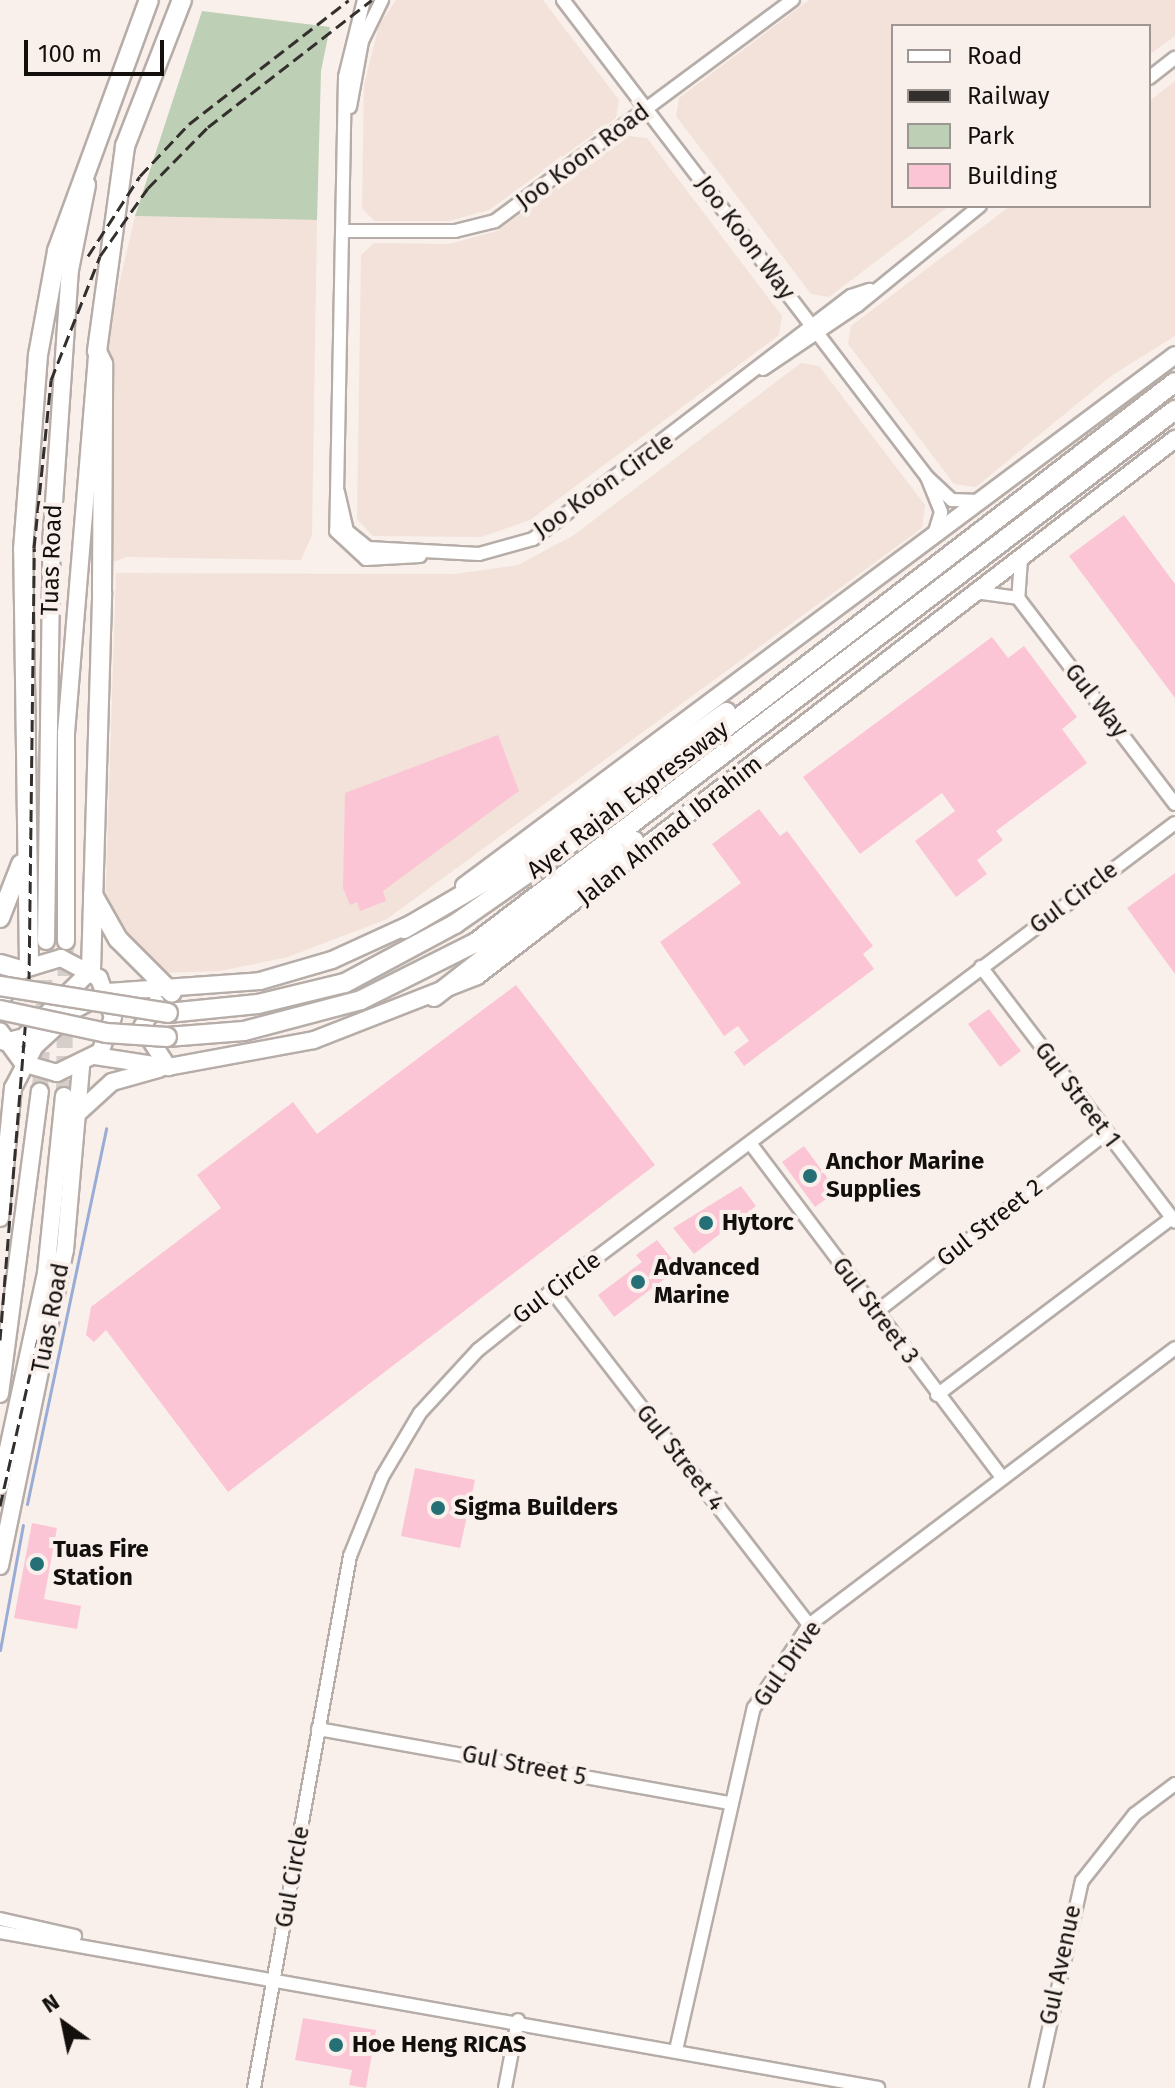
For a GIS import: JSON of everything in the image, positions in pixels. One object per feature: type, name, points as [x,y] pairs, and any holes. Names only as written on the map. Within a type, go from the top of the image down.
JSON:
[{"type":"highway","points":[[0,964],[25,967],[23,550],[29,438],[57,251],[88,181],[149,0]]},
{"type":"highway","points":[[91,970],[90,889],[102,654],[103,364],[97,351],[125,146],[182,0]]},
{"type":"highway","name":"Ayer Rajah Expressway","points":[[0,986],[168,1013],[283,999],[388,964],[539,868],[1175,382]]},
{"type":"highway","name":"Ayer Rajah Expressway","points":[[0,1010],[106,1033],[167,1037],[257,1028],[417,978],[667,803],[1175,410]]},
{"type":"highway","points":[[404,929],[491,878],[858,624]]},
{"type":"highway","points":[[434,997],[637,838],[667,803]]},
{"type":"highway","points":[[0,918],[26,850]]},
{"type":"highway","points":[[90,889],[103,920],[172,993]]},
{"type":"main road","name":"Tuas Road","points":[[46,941],[52,532],[70,270],[88,181]]},
{"type":"main road","name":"Tuas Road","points":[[66,941],[66,733],[97,351]]},
{"type":"main road","points":[[0,1218],[23,1063],[74,1010],[108,992],[172,993],[310,968],[404,929],[986,499],[1175,355]]},
{"type":"main road","name":"Jalan Ahmad Ibrahim","points":[[95,1056],[168,1067],[314,1040],[434,997],[525,945],[972,593],[1175,439]]},
{"type":"main road","points":[[0,1001],[25,967],[61,958],[91,970],[108,992],[111,1029],[95,1056],[81,1067],[57,1073],[23,1063],[1,1038]]},
{"type":"main road","points":[[1,1038],[24,1037],[91,970]]},
{"type":"main road","points":[[78,1113],[112,1082],[168,1067],[142,1027],[172,993]]},
{"type":"main road","name":"Tuas Road","points":[[0,1566],[65,1250],[81,1067]]},
{"type":"main road","points":[[0,1078],[9,1143]]},
{"type":"main road","name":"Tuas Road","points":[[0,1394],[40,1092]]},
{"type":"main road","name":"Tuas Road","points":[[0,1486],[46,1273],[64,1096]]},
{"type":"street","name":"Joo Koon Circle","points":[[364,0],[347,53],[336,531],[356,555],[479,554],[550,530],[977,208]]},
{"type":"street","name":"Joo Koon Circle","points":[[346,121],[362,41],[382,0]]},
{"type":"street","name":"Joo Koon Way","points":[[563,0],[927,477],[961,504],[986,499]]},
{"type":"street","name":"Joo Koon Road","points":[[343,231],[455,231],[495,221],[793,0]]},
{"type":"street","points":[[1151,76],[1175,58]]},
{"type":"street","name":"Joo Koon Way","points":[[927,477],[941,512],[932,539]]},
{"type":"street","points":[[972,593],[1018,598],[1016,571],[1024,553]]},
{"type":"street","name":"Gul Way","points":[[1018,598],[1175,804]]},
{"type":"street","name":"Gul Circle","points":[[254,2088],[350,1556],[382,1477],[446,1382],[552,1291],[1175,823]]},
{"type":"street","name":"Gul Street 1","points":[[981,967],[1173,1220]]},
{"type":"street","name":"Gul Street 2","points":[[875,1313],[1105,1134]]},
{"type":"street","name":"Gul Street 3","points":[[750,1143],[1002,1478]]},
{"type":"street","points":[[937,1395],[1173,1220]]},
{"type":"street","name":"Gul Street 4","points":[[552,1291],[809,1625]]},
{"type":"street","name":"Gul Drive","points":[[676,2050],[729,1803],[754,1708],[809,1625],[1175,1348]]},
{"type":"street","name":"Gul Street 5","points":[[318,1729],[729,1803]]},
{"type":"street","name":"Gul Avenue","points":[[1036,2088],[1082,1881],[1125,1824],[1175,1784]]},
{"type":"street","points":[[0,1919],[96,1944]]},
{"type":"street","points":[[0,1932],[96,1944],[878,2088]]},
{"type":"street","points":[[505,2088],[518,2020]]},
{"type":"shaded area","points":[[396,0],[543,0],[619,100],[616,118],[489,210],[449,221],[374,221],[362,208],[364,85],[379,25]]},
{"type":"shaded area","points":[[809,0],[1175,0],[1175,36],[1151,54],[1151,24],[891,24],[891,208],[946,208],[829,297],[811,294],[676,116],[679,98]]},
{"type":"shaded area","points":[[1175,81],[1175,336],[1111,376],[976,487],[954,484],[848,344],[851,326],[1007,208],[1151,208],[1151,99]]},
{"type":"shaded area","points":[[629,136],[647,138],[782,316],[779,335],[530,520],[481,537],[373,536],[357,519],[361,255],[374,243],[449,244],[497,231]]},
{"type":"shaded area","points":[[135,216],[317,220],[312,535],[301,560],[127,557],[110,563],[109,328]]},
{"type":"shaded area","points":[[801,363],[819,366],[925,505],[922,528],[387,919],[288,957],[221,971],[157,973],[105,913],[116,573],[455,574],[518,565],[574,535]]},
{"type":"green space","points":[[202,11],[330,27],[321,71],[317,220],[135,216]]},
{"type":"building","points":[[1124,515],[1175,584],[1175,698],[1069,556]]},
{"type":"building","points":[[992,637],[1008,658],[1024,646],[1077,717],[1062,729],[1087,763],[996,831],[1003,840],[977,860],[987,874],[956,897],[915,841],[955,811],[942,793],[860,854],[803,777]]},
{"type":"building","points":[[498,735],[519,791],[383,891],[386,901],[360,911],[357,902],[350,905],[343,888],[345,793]]},
{"type":"building","points":[[759,809],[780,836],[787,831],[873,946],[863,954],[874,969],[744,1066],[734,1052],[749,1041],[738,1026],[724,1036],[660,942],[741,883],[712,844]]},
{"type":"building","points":[[1175,873],[1175,974],[1127,908]]},
{"type":"building","points":[[516,985],[655,1165],[228,1492],[106,1330],[94,1342],[86,1335],[91,1307],[221,1208],[197,1175],[293,1102],[317,1134]]},
{"type":"building","points":[[989,1009],[1021,1051],[1000,1067],[968,1024]]},
{"type":"building","name":"Anchor Marine Supplies","points":[[804,1146],[837,1191],[815,1207],[782,1162]]},
{"type":"building","name":"Hytorc","points":[[741,1186],[756,1206],[694,1254],[673,1228]]},
{"type":"building","name":"Advanced Marine","points":[[657,1240],[679,1268],[614,1317],[598,1295],[642,1262],[636,1255]]},
{"type":"building","name":"Sigma Builders","points":[[415,1468],[475,1480],[460,1548],[401,1536]]},
{"type":"building","name":"Tuas Fire Station","points":[[32,1523],[57,1528],[44,1599],[81,1606],[77,1629],[14,1618]]},
{"type":"building","name":"Hoe Heng RICAS","points":[[303,2018],[376,2030],[366,2088],[349,2085],[352,2070],[295,2060]]},
{"type":"waterway","points":[[27,1504],[106,1128]]},
{"type":"waterway","points":[[0,1650],[23,1525]]},
{"type":"tunnel","points":[[40,1092],[46,941]]},
{"type":"tunnel","points":[[64,1096],[66,941]]},
{"type":"railway","points":[[88,256],[140,176],[189,124],[349,0]]},
{"type":"railway","points":[[0,1340],[29,983],[34,548],[51,380],[100,256],[148,188],[208,127],[372,0]]},
{"type":"railway","points":[[0,1506],[38,1339]]},
{"type":"place","name":"Anchor Marine Supplies","points":[[810,1176]]},
{"type":"place","name":"Hytorc","points":[[706,1223]]},
{"type":"place","name":"Advanced Marine","points":[[638,1282]]},
{"type":"place","name":"Sigma Builders","points":[[438,1508]]},
{"type":"place","name":"Tuas Fire Station","points":[[37,1564]]},
{"type":"place","name":"Hoe Heng RICAS","points":[[336,2045]]}]
